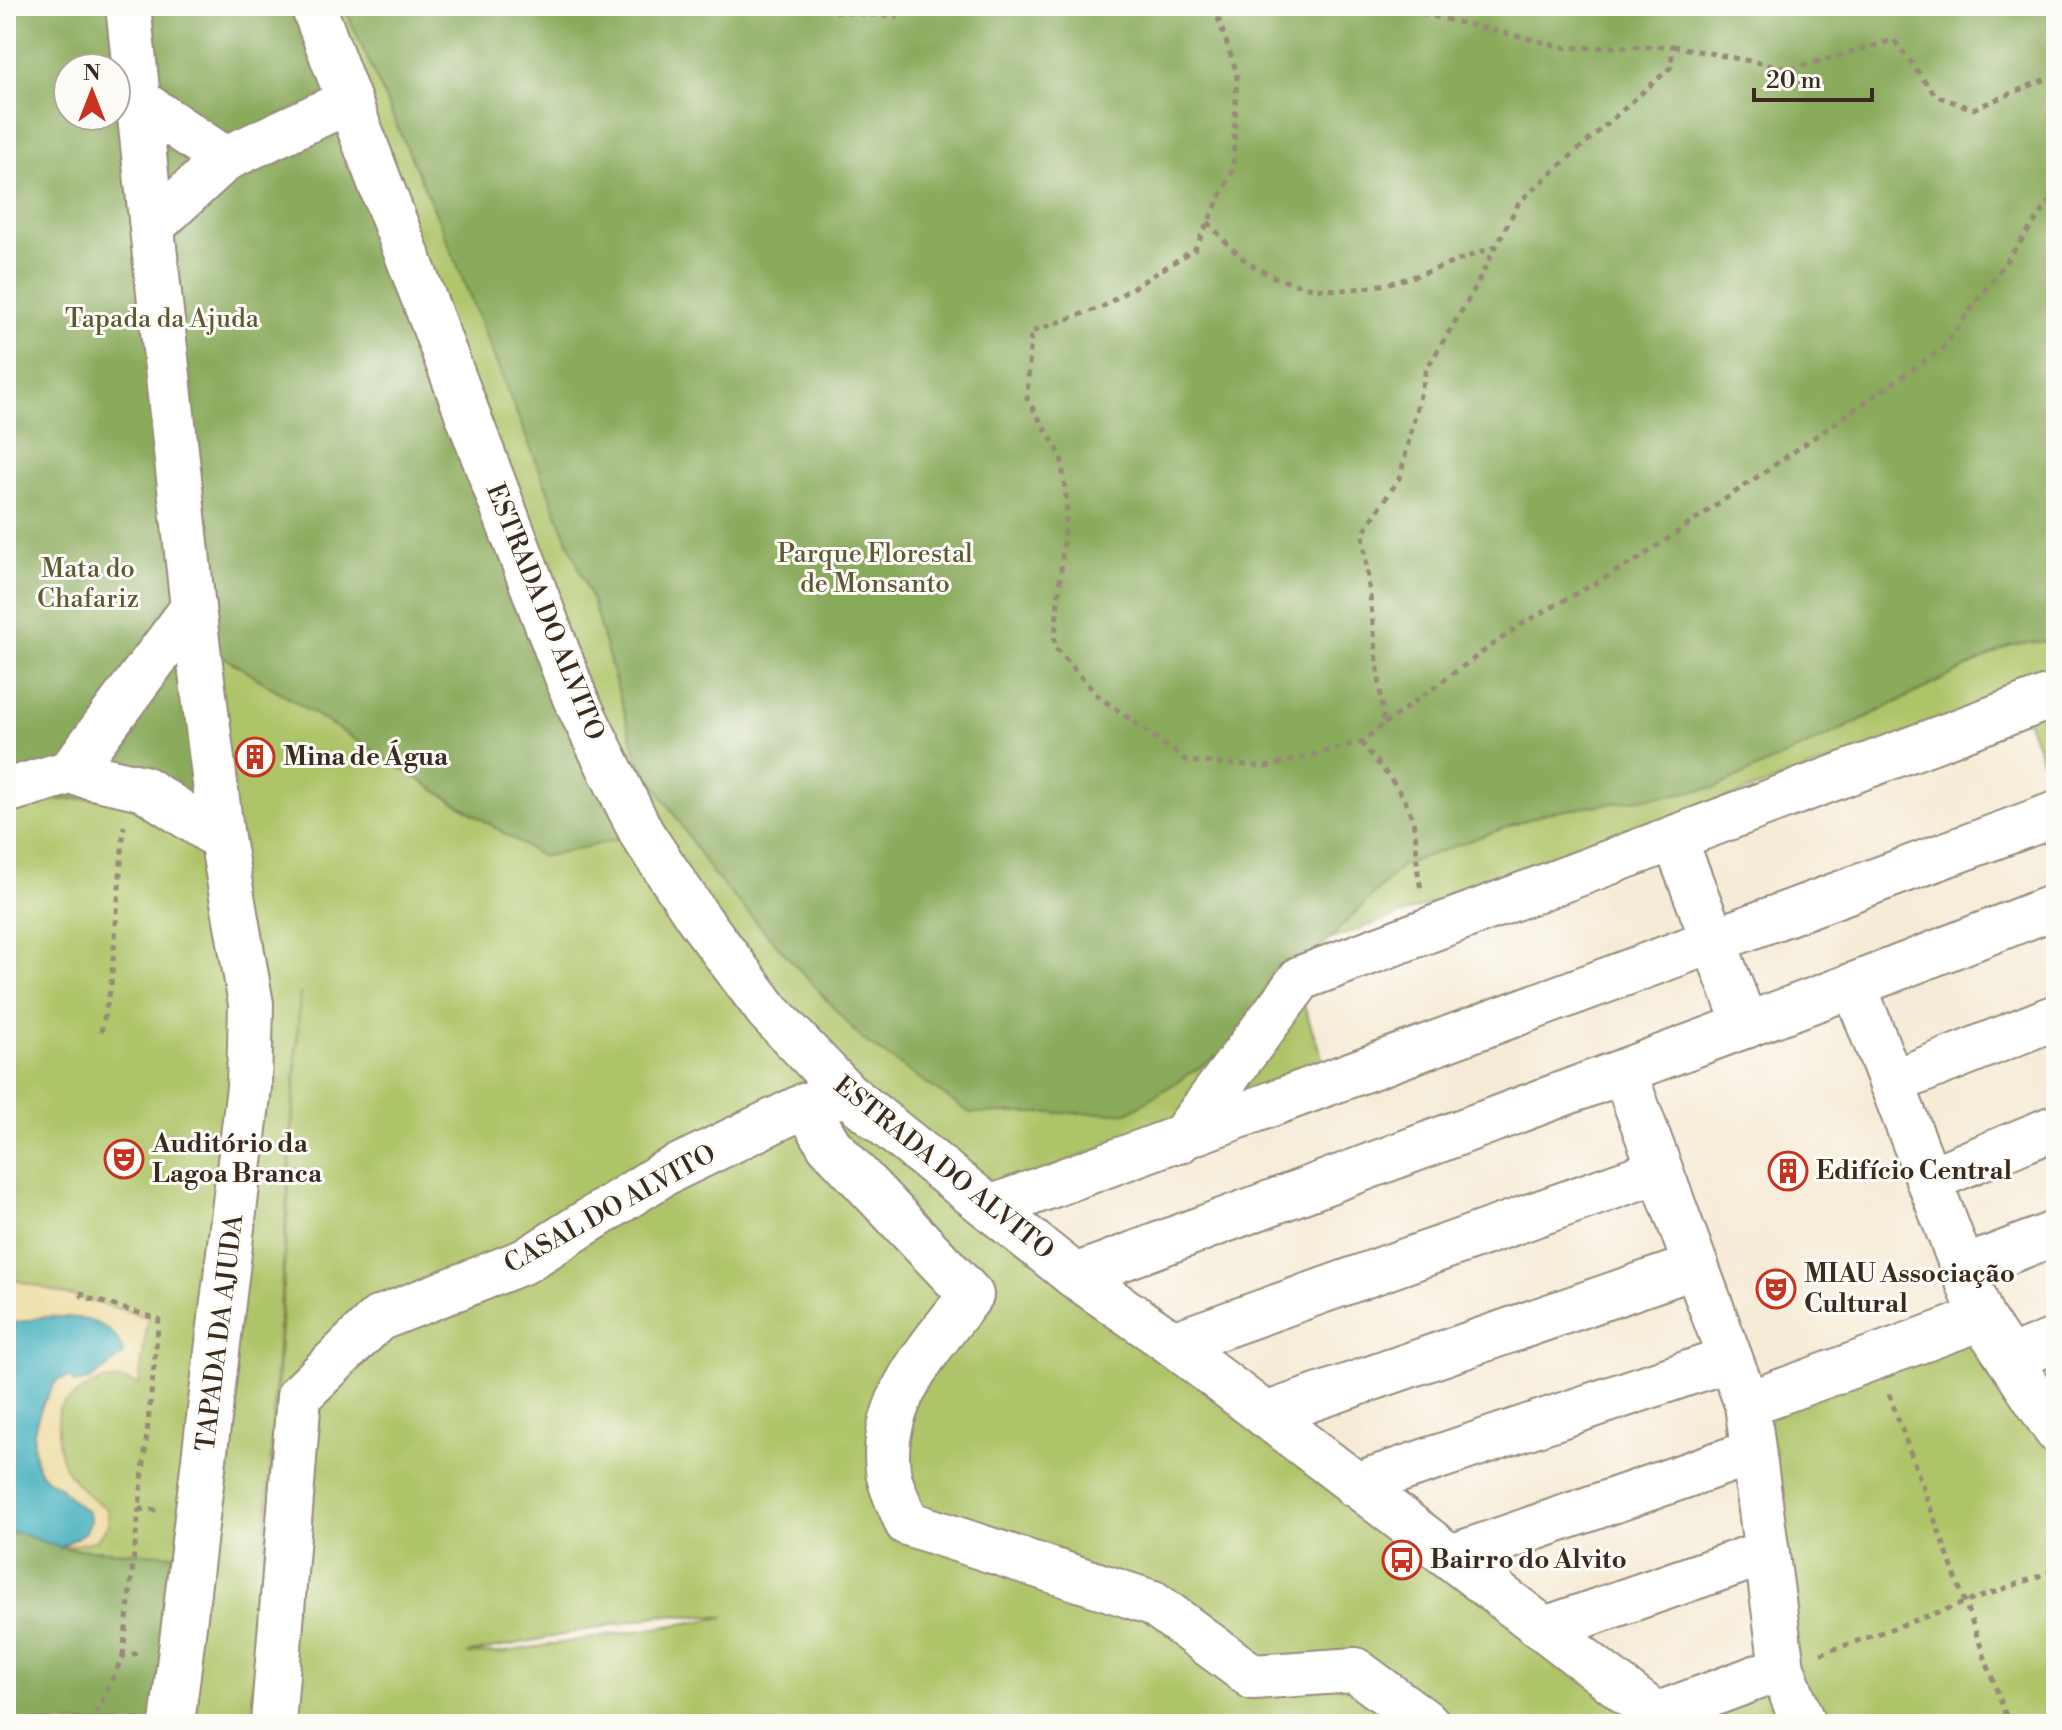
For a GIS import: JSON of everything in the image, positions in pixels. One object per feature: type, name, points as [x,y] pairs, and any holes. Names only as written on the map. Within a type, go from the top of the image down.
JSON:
[{"type":"street","name":"TAPADA DA AJUDA","points":[[128,6],[193,608],[222,839],[251,1004],[249,1087],[172,1724]]},
{"type":"street","name":"ESTRADA DO ALVITO","points":[[313,6],[575,698],[642,834],[699,919],[768,1011],[847,1094],[993,1207],[1075,1276],[1173,1344],[1662,1719]]},
{"type":"street","points":[[139,101],[225,159]]},
{"type":"street","points":[[152,226],[225,159],[349,101]]},
{"type":"street","points":[[70,772],[193,608]]},
{"type":"street","points":[[1179,1141],[1301,978],[2050,697],[2056,699]]},
{"type":"street","points":[[6,791],[70,772],[143,788],[222,839]]},
{"type":"street","points":[[993,1207],[1179,1141],[2056,814]]},
{"type":"street","points":[[1675,840],[1746,1026]]},
{"type":"street","points":[[1075,1276],[1746,1026],[2056,906]]},
{"type":"street","points":[[1854,985],[1982,1318],[2056,1430]]},
{"type":"street","points":[[1891,1083],[2056,1017]]},
{"type":"street","points":[[1624,1072],[1747,1404],[1782,1668],[1803,1724]]},
{"type":"street","name":"CASAL DO ALVITO","points":[[273,1724],[299,1396],[378,1319],[525,1261],[663,1174],[806,1105],[847,1094]]},
{"type":"street","points":[[806,1105],[829,1145],[971,1295],[909,1376],[890,1425],[888,1472],[907,1523],[1153,1603],[1253,1677],[1355,1670],[1428,1724]]},
{"type":"street","points":[[1928,1180],[2056,1127]]},
{"type":"street","points":[[1173,1344],[1660,1170]]},
{"type":"street","points":[[1963,1269],[2056,1233]]},
{"type":"street","points":[[1265,1415],[1696,1266]]},
{"type":"street","points":[[1747,1404],[1982,1318]]},
{"type":"street","points":[[2009,1359],[2056,1340]]},
{"type":"street","points":[[1355,1485],[1730,1359]]},
{"type":"street","points":[[1451,1557],[1753,1452]]},
{"type":"street","points":[[1545,1629],[1767,1552]]},
{"type":"street","points":[[1662,1719],[1782,1668]]},
{"type":"path","points":[[824,6],[834,11],[895,17],[906,6]]},
{"type":"path","points":[[1214,6],[1237,73],[1233,170],[1195,249],[1102,307],[1031,332],[1027,399],[1061,455],[1067,504],[1054,646],[1098,696],[1187,761],[1266,767],[1361,742],[1520,625],[1640,558],[1942,349],[2056,193]]},
{"type":"path","points":[[1409,6],[1411,11],[1567,48],[1673,46],[1791,69],[1894,40],[1936,96],[1973,109],[2056,75]]},
{"type":"path","points":[[1384,724],[1363,533],[1400,477],[1426,370],[1519,202],[1671,67],[1673,46]]},
{"type":"path","points":[[1208,222],[1250,264],[1317,291],[1363,291],[1496,246]]},
{"type":"path","points":[[1361,742],[1402,796],[1410,815],[1414,825],[1415,864],[1437,927]]},
{"type":"path","points":[[101,1032],[111,986],[125,815]]},
{"type":"path","points":[[83,1291],[82,1296],[159,1319],[123,1656],[91,1724]]},
{"type":"path","points":[[1876,1356],[2009,1724]]},
{"type":"path","points":[[139,1509],[166,1511]]},
{"type":"path","points":[[1782,1668],[2056,1570]]},
{"type":"path","points":[[123,1656],[181,1646]]},
{"type":"green space","name":"Parque Florestal de Monsanto","points":[[6,6],[2056,6],[2056,782],[2051,784],[2018,695],[1286,955],[1324,1063],[971,1198],[1642,1723],[1767,1676],[1734,1408],[1978,1315],[2056,1437],[2056,1724],[258,1724],[300,993],[254,1724],[6,1724]],"holes":[[[662,1615],[725,1617],[499,1653],[466,1654]]]},
{"type":"green space","points":[[6,6],[313,6],[642,834],[542,857],[211,649],[198,794],[53,800],[6,813]]},
{"type":"green space","points":[[344,6],[2056,6],[2056,640],[2011,645],[1853,724],[1715,788],[1546,813],[1402,865],[1310,959],[1241,1041],[1128,1113],[970,1113],[862,1039],[712,873],[637,757],[593,603],[441,225]]},
{"type":"green space","points":[[17,1532],[60,1548],[176,1555],[156,1724],[6,1724],[6,1533]]},
{"type":"sand","points":[[15,1280],[148,1317],[139,1385],[117,1380],[96,1383],[59,1408],[58,1442],[65,1467],[81,1488],[107,1509],[109,1524],[95,1541],[60,1548],[85,1532],[88,1512],[41,1473],[34,1450],[35,1423],[43,1397],[59,1379],[70,1376],[90,1380],[123,1355],[103,1328],[89,1321],[57,1317],[6,1325]]},
{"type":"water","points":[[43,1317],[67,1317],[102,1326],[119,1342],[124,1355],[89,1380],[74,1383],[70,1377],[57,1380],[39,1413],[33,1449],[41,1473],[88,1512],[91,1521],[85,1532],[60,1548],[17,1532],[6,1533],[6,1325]]},
{"type":"place","name":"Mina de Água","points":[[255,757]]},
{"type":"place","name":"Auditório da Lagoa Branca","points":[[124,1159]]},
{"type":"place","name":"Edifício Central","points":[[1788,1171]]},
{"type":"place","name":"MIAU Associação Cultural","points":[[1776,1289]]},
{"type":"place","name":"Bairro do Alvito","points":[[1402,1560]]},
{"type":"park label","name":"Tapada da Ajuda","points":[[162,319]]},
{"type":"park label","name":"Mata do Chafariz","points":[[88,584]]}]
